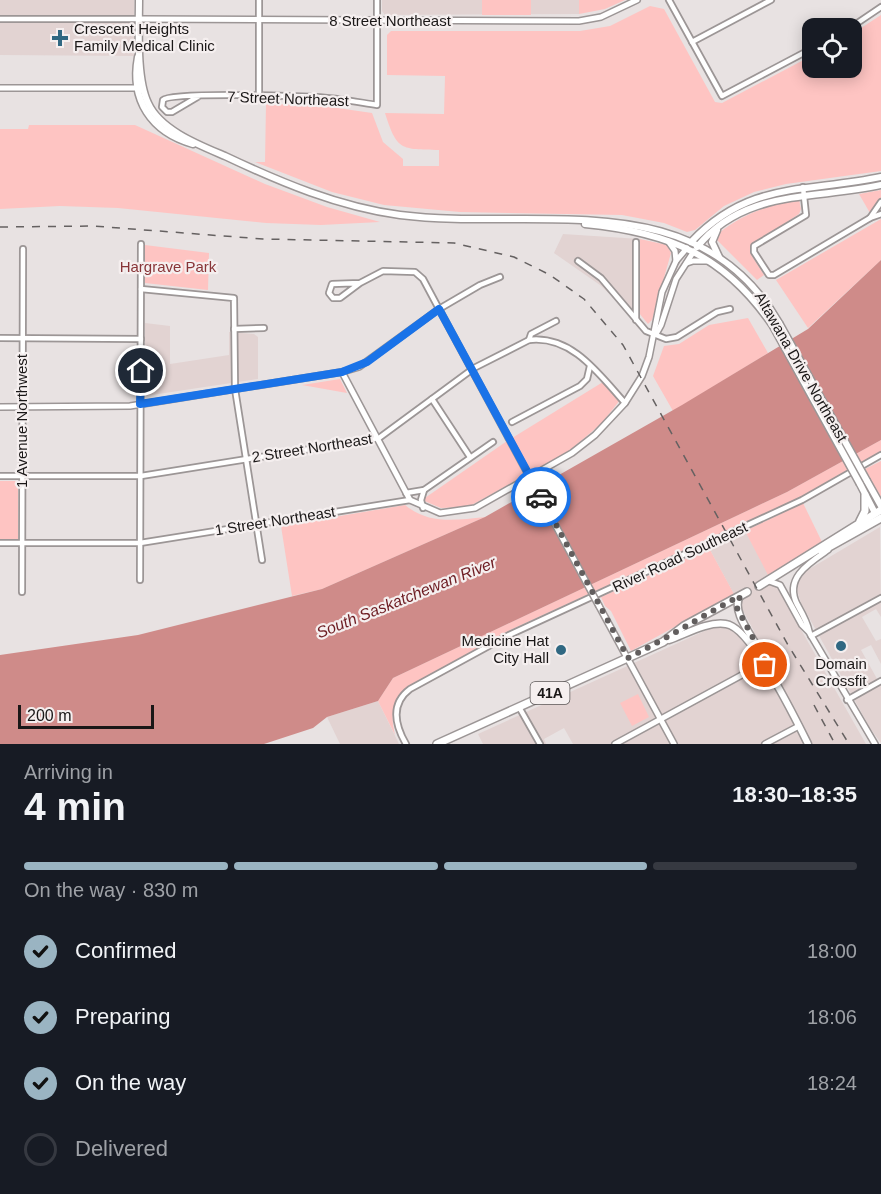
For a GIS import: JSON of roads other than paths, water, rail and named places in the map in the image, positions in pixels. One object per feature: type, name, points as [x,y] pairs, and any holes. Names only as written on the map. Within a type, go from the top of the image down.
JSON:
[{"type":"main road","points":[[139,0],[140,88]]},
{"type":"main road","name":"Altawana Drive Northeast","points":[[140,88],[147,116],[176,138],[204,147],[293,186],[345,203],[381,212],[460,219],[631,223],[665,230],[699,244],[716,260],[756,288],[865,495],[880,515]]},
{"type":"main road","points":[[694,251],[720,226],[750,207],[803,190],[881,177]]},
{"type":"main road","points":[[687,247],[728,212],[788,189],[881,185]]},
{"type":"main road","name":"Altawana Drive Northeast","points":[[554,221],[607,227],[666,239],[716,260]]},
{"type":"main road","points":[[716,260],[712,242],[720,226]]},
{"type":"main road","name":"Altawana Drive Northeast","points":[[776,325],[867,481],[880,515]]},
{"type":"main road","points":[[858,524],[865,511],[865,495]]},
{"type":"main road","points":[[759,586],[858,524],[880,515]]},
{"type":"main road","points":[[807,558],[837,544],[880,515]]},
{"type":"main road","points":[[744,594],[737,608],[764,663]]},
{"type":"main road","name":"41A","points":[[437,744],[663,642],[684,626],[744,594]]},
{"type":"main road","points":[[663,642],[712,625],[728,624],[742,631],[764,663],[808,744]]},
{"type":"street","points":[[259,0],[259,96]]},
{"type":"street","points":[[377,0],[377,21]]},
{"type":"street","name":"8 Street Northeast","points":[[139,19],[579,21],[601,17],[637,0]]},
{"type":"street","points":[[669,0],[722,96],[802,54]]},
{"type":"street","points":[[692,42],[771,0]]},
{"type":"street","points":[[862,20],[881,7]]},
{"type":"street","points":[[0,19],[139,19]]},
{"type":"street","name":"7 Street Northeast","points":[[199,96],[172,112],[167,112],[162,107],[162,100],[166,96],[199,96],[259,96],[318,97],[377,105],[377,21]]},
{"type":"street","points":[[0,88],[140,88]]},
{"type":"street","points":[[803,190],[806,216],[754,246],[754,252],[769,275],[774,275],[870,218],[881,214]]},
{"type":"street","points":[[870,218],[881,202]]},
{"type":"street","points":[[666,239],[675,251],[676,261]]},
{"type":"street","points":[[636,242],[636,320]]},
{"type":"street","points":[[140,580],[141,244]]},
{"type":"street","points":[[342,372],[375,438],[410,500],[423,508],[448,514],[483,504],[578,449],[604,427],[625,403],[646,368],[655,336],[662,292],[676,261],[687,247]]},
{"type":"street","name":"1 Avenue Northwest","points":[[22,592],[23,249]]},
{"type":"street","points":[[655,336],[661,325],[673,286],[694,251]]},
{"type":"street","points":[[683,266],[693,261],[716,260]]},
{"type":"street","points":[[578,261],[601,278],[646,331],[655,336],[666,339],[676,337],[717,312],[730,309]]},
{"type":"street","points":[[360,283],[332,284],[329,293],[333,298],[340,298],[360,283],[383,271],[418,273],[674,744]]},
{"type":"street","points":[[0,407],[140,404],[342,372],[367,362],[439,309],[480,285],[500,277]]},
{"type":"street","points":[[141,289],[234,298],[235,389],[262,560]]},
{"type":"street","name":"2 Street Northeast","points":[[0,476],[141,476],[375,438],[471,370],[529,340],[531,334],[556,321]]},
{"type":"street","points":[[234,329],[264,328]]},
{"type":"street","points":[[0,338],[141,339]]},
{"type":"street","points":[[529,340],[547,340],[559,344],[585,359],[625,403]]},
{"type":"street","points":[[512,422],[580,386],[586,379],[590,366]]},
{"type":"street","points":[[432,399],[471,457]]},
{"type":"street","points":[[406,493],[424,490],[493,442]]},
{"type":"street","name":"River Road Southeast","points":[[405,744],[396,724],[397,705],[410,689],[509,635],[792,505],[881,456]]},
{"type":"street","points":[[423,508],[421,500],[424,490]]},
{"type":"street","name":"1 Street Northeast","points":[[0,543],[140,543],[410,500]]},
{"type":"street","points":[[837,544],[805,566],[795,582],[795,600],[810,634],[847,700],[876,744]]},
{"type":"street","points":[[767,582],[775,581],[780,585],[802,625],[810,634]]},
{"type":"street","points":[[810,634],[881,598]]},
{"type":"street","points":[[615,744],[764,663]]},
{"type":"street","points":[[847,700],[881,681]]},
{"type":"street","points":[[519,707],[540,744]]},
{"type":"street","points":[[765,744],[799,726]]},
{"type":"water","name":"South Saskatchewan River","points":[[881,260],[881,440],[787,492],[393,678],[378,701],[327,717],[313,728],[264,744],[0,744],[0,655],[138,635],[322,589],[485,517],[682,405],[808,329]]},
{"type":"railway","points":[[0,227],[93,226],[263,239],[454,243],[514,257],[550,275],[584,299],[623,345],[788,645],[849,744]]},
{"type":"railway","points":[[814,705],[835,744]]},
{"type":"place","name":"Crescent Heights Family Medical Clinic","points":[[60,38]]},
{"type":"place","name":"Domain Crossfit","points":[[841,646]]},
{"type":"place","name":"Medicine Hat City Hall","points":[[561,650]]},
{"type":"park label","name":"Hargrave Park","points":[[168,267]]}]
